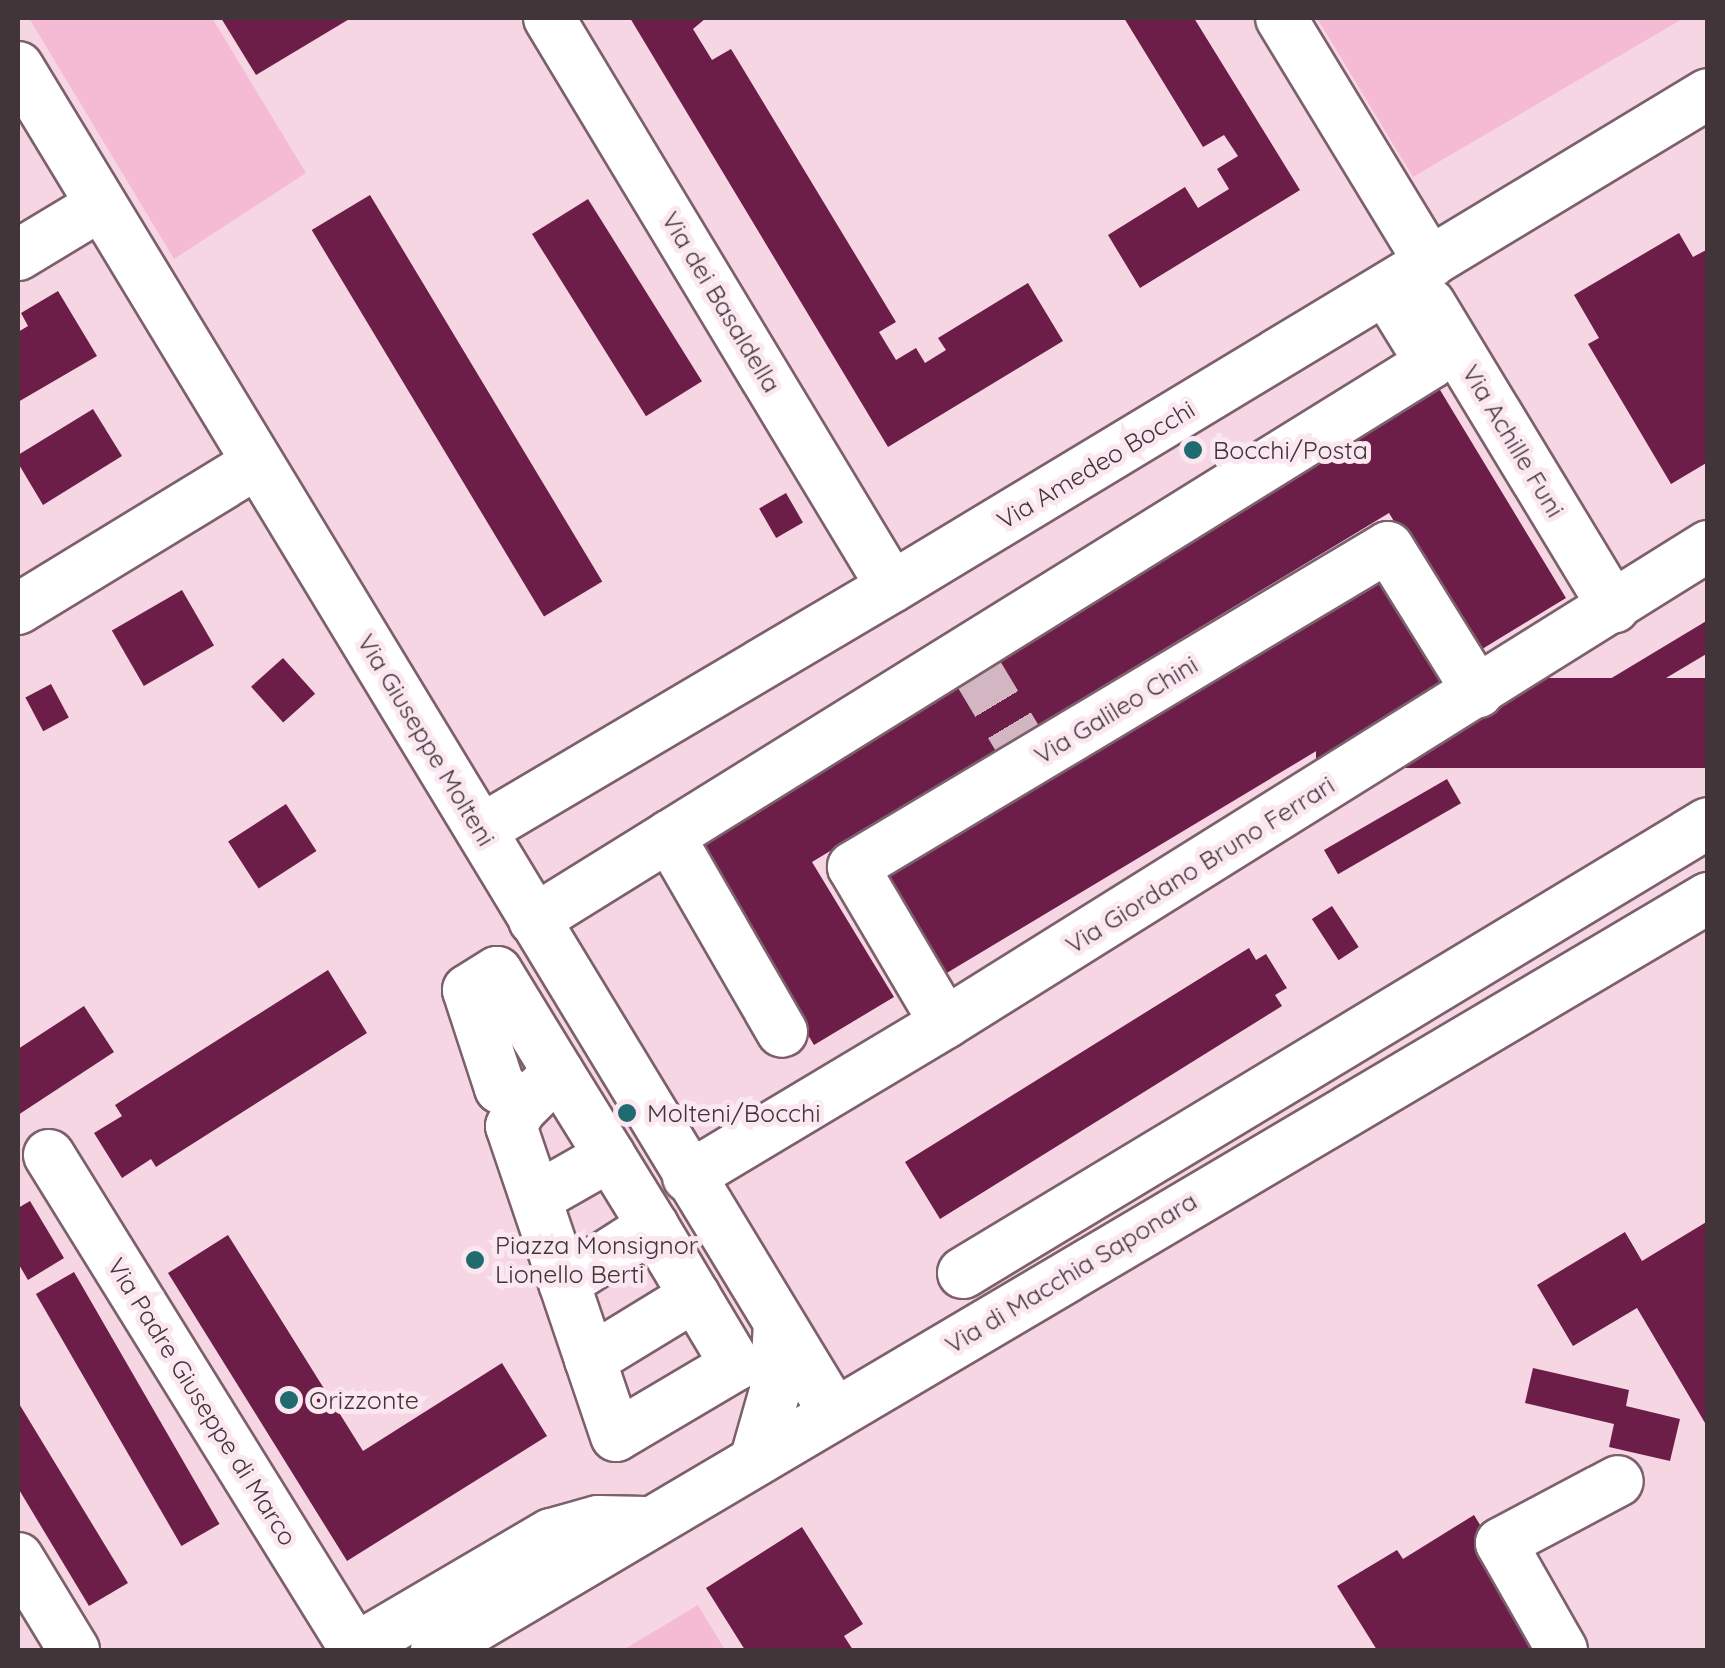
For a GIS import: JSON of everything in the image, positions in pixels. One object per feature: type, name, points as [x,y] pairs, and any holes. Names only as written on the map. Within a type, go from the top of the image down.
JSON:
[{"type":"street","name":"Via dei Basaldella","points":[[550,18],[892,587]]},
{"type":"street","name":"Via Achille Funi","points":[[1281,18],[1410,276],[1614,608]]},
{"type":"street","name":"Via Giuseppe Molteni","points":[[18,66],[834,1413]]},
{"type":"street","name":"Via Amedeo Bocchi","points":[[481,830],[892,587],[1708,94]]},
{"type":"street","points":[[18,256],[101,206]]},
{"type":"street","points":[[542,1088],[511,1126],[616,1436],[736,1366],[610,1156],[542,1088],[503,1026],[541,931],[668,836],[958,663],[1431,363],[1410,276]]},
{"type":"street","points":[[18,610],[257,463]]},
{"type":"street","name":"Via Giordano Bruno Ferrari","points":[[688,1177],[944,1023],[1708,546]]},
{"type":"street","name":"Via Galileo Chini","points":[[944,1023],[852,867],[1013,756],[1388,547],[1478,692]]},
{"type":"street","points":[[964,1273],[1708,823]]},
{"type":"street","points":[[668,836],[782,1032]]},
{"type":"street","name":"Via di Macchia Saponara","points":[[436,1650],[1708,898]]},
{"type":"street","points":[[1374,1024],[1407,1075]]},
{"type":"street","name":"Via Padre Giuseppe di Marco","points":[[49,1155],[354,1650]]},
{"type":"street","points":[[536,1198],[610,1156]]},
{"type":"street","points":[[590,1360],[675,1263]]},
{"type":"street","points":[[564,1283],[675,1263],[749,1275]]},
{"type":"street","points":[[755,1460],[776,1391],[779,1324]]},
{"type":"street","points":[[1562,1650],[1500,1543],[1618,1481]]},
{"type":"street","points":[[354,1650],[551,1534],[598,1521],[651,1523]]},
{"type":"street","points":[[18,1558],[74,1650]]},
{"type":"shaded area","points":[[29,18],[212,18],[306,173],[174,259]]},
{"type":"shaded area","points":[[1317,18],[1684,18],[1413,177]]},
{"type":"shaded area","points":[[698,1605],[725,1650],[623,1650]]},
{"type":"building","points":[[221,18],[351,18],[256,75]]},
{"type":"building","points":[[630,18],[706,18],[693,29],[712,60],[731,49],[896,322],[879,332],[896,360],[916,348],[925,363],[946,350],[938,338],[1028,283],[1063,341],[888,447]]},
{"type":"building","points":[[1124,18],[1194,18],[1300,190],[1140,288],[1108,235],[1185,187],[1198,208],[1229,189],[1217,169],[1238,156],[1224,135],[1203,147]]},
{"type":"building","points":[[370,195],[602,582],[544,617],[312,230]]},
{"type":"building","points":[[588,199],[702,381],[646,416],[532,234]]},
{"type":"building","points":[[1679,233],[1693,257],[1708,249],[1708,462],[1671,484],[1588,344],[1599,338],[1574,295]]},
{"type":"building","points":[[58,291],[97,356],[18,402],[18,332],[28,326],[21,313]]},
{"type":"building","points":[[1434,380],[1566,598],[1474,654],[1389,513],[812,862],[894,997],[814,1045],[687,833]]},
{"type":"building","points":[[93,409],[122,456],[43,505],[18,463],[18,455]]},
{"type":"building","points":[[786,493],[803,522],[776,538],[759,508]]},
{"type":"building","points":[[1381,564],[1446,673],[936,980],[870,871]]},
{"type":"building","points":[[182,590],[214,645],[144,686],[112,630]]},
{"type":"building","points":[[1708,620],[1708,653],[1619,706],[1605,682]]},
{"type":"building","points":[[283,658],[315,694],[283,722],[251,687]]},
{"type":"building","points":[[1316,678],[1708,678],[1708,768],[1316,768]]},
{"type":"building","points":[[51,684],[69,718],[43,731],[25,698]]},
{"type":"building","points":[[1447,779],[1461,803],[1338,874],[1324,850]]},
{"type":"building","points":[[286,804],[316,851],[259,889],[228,842]]},
{"type":"building","points":[[1332,906],[1359,947],[1339,960],[1312,919]]},
{"type":"building","points":[[1249,948],[1256,960],[1266,954],[1287,988],[1275,995],[1282,1006],[940,1219],[905,1162]]},
{"type":"building","points":[[328,970],[367,1033],[156,1167],[151,1159],[122,1178],[94,1133],[122,1116],[115,1105]]},
{"type":"building","points":[[84,1006],[114,1052],[18,1115],[18,1049]]},
{"type":"building","points":[[30,1201],[64,1258],[28,1280],[18,1263],[18,1208]]},
{"type":"building","points":[[1708,1221],[1708,1428],[1637,1308],[1573,1346],[1537,1285],[1625,1232],[1642,1261]]},
{"type":"building","name":"Orizzonte","points":[[228,1235],[363,1451],[502,1363],[547,1436],[347,1561],[168,1273]]},
{"type":"building","points":[[74,1272],[220,1524],[181,1546],[36,1294]]},
{"type":"building","points":[[1533,1368],[1629,1390],[1626,1406],[1680,1419],[1670,1461],[1609,1447],[1614,1424],[1525,1403]]},
{"type":"building","points":[[18,1402],[128,1583],[89,1606],[18,1488]]},
{"type":"building","points":[[1474,1515],[1557,1650],[1377,1650],[1337,1586],[1397,1550],[1403,1559]]},
{"type":"building","points":[[802,1527],[863,1624],[844,1636],[853,1650],[745,1650],[706,1588]]},
{"type":"tunnel","points":[[971,661],[1017,738]]},
{"type":"place","name":"Bocchi/Posta","points":[[1193,450]]},
{"type":"place","name":"Molteni/Bocchi","points":[[627,1113]]},
{"type":"place","name":"Piazza Monsignor Lionello Berti","points":[[475,1260]]},
{"type":"place","name":"Orizzonte","points":[[289,1400]]}]
